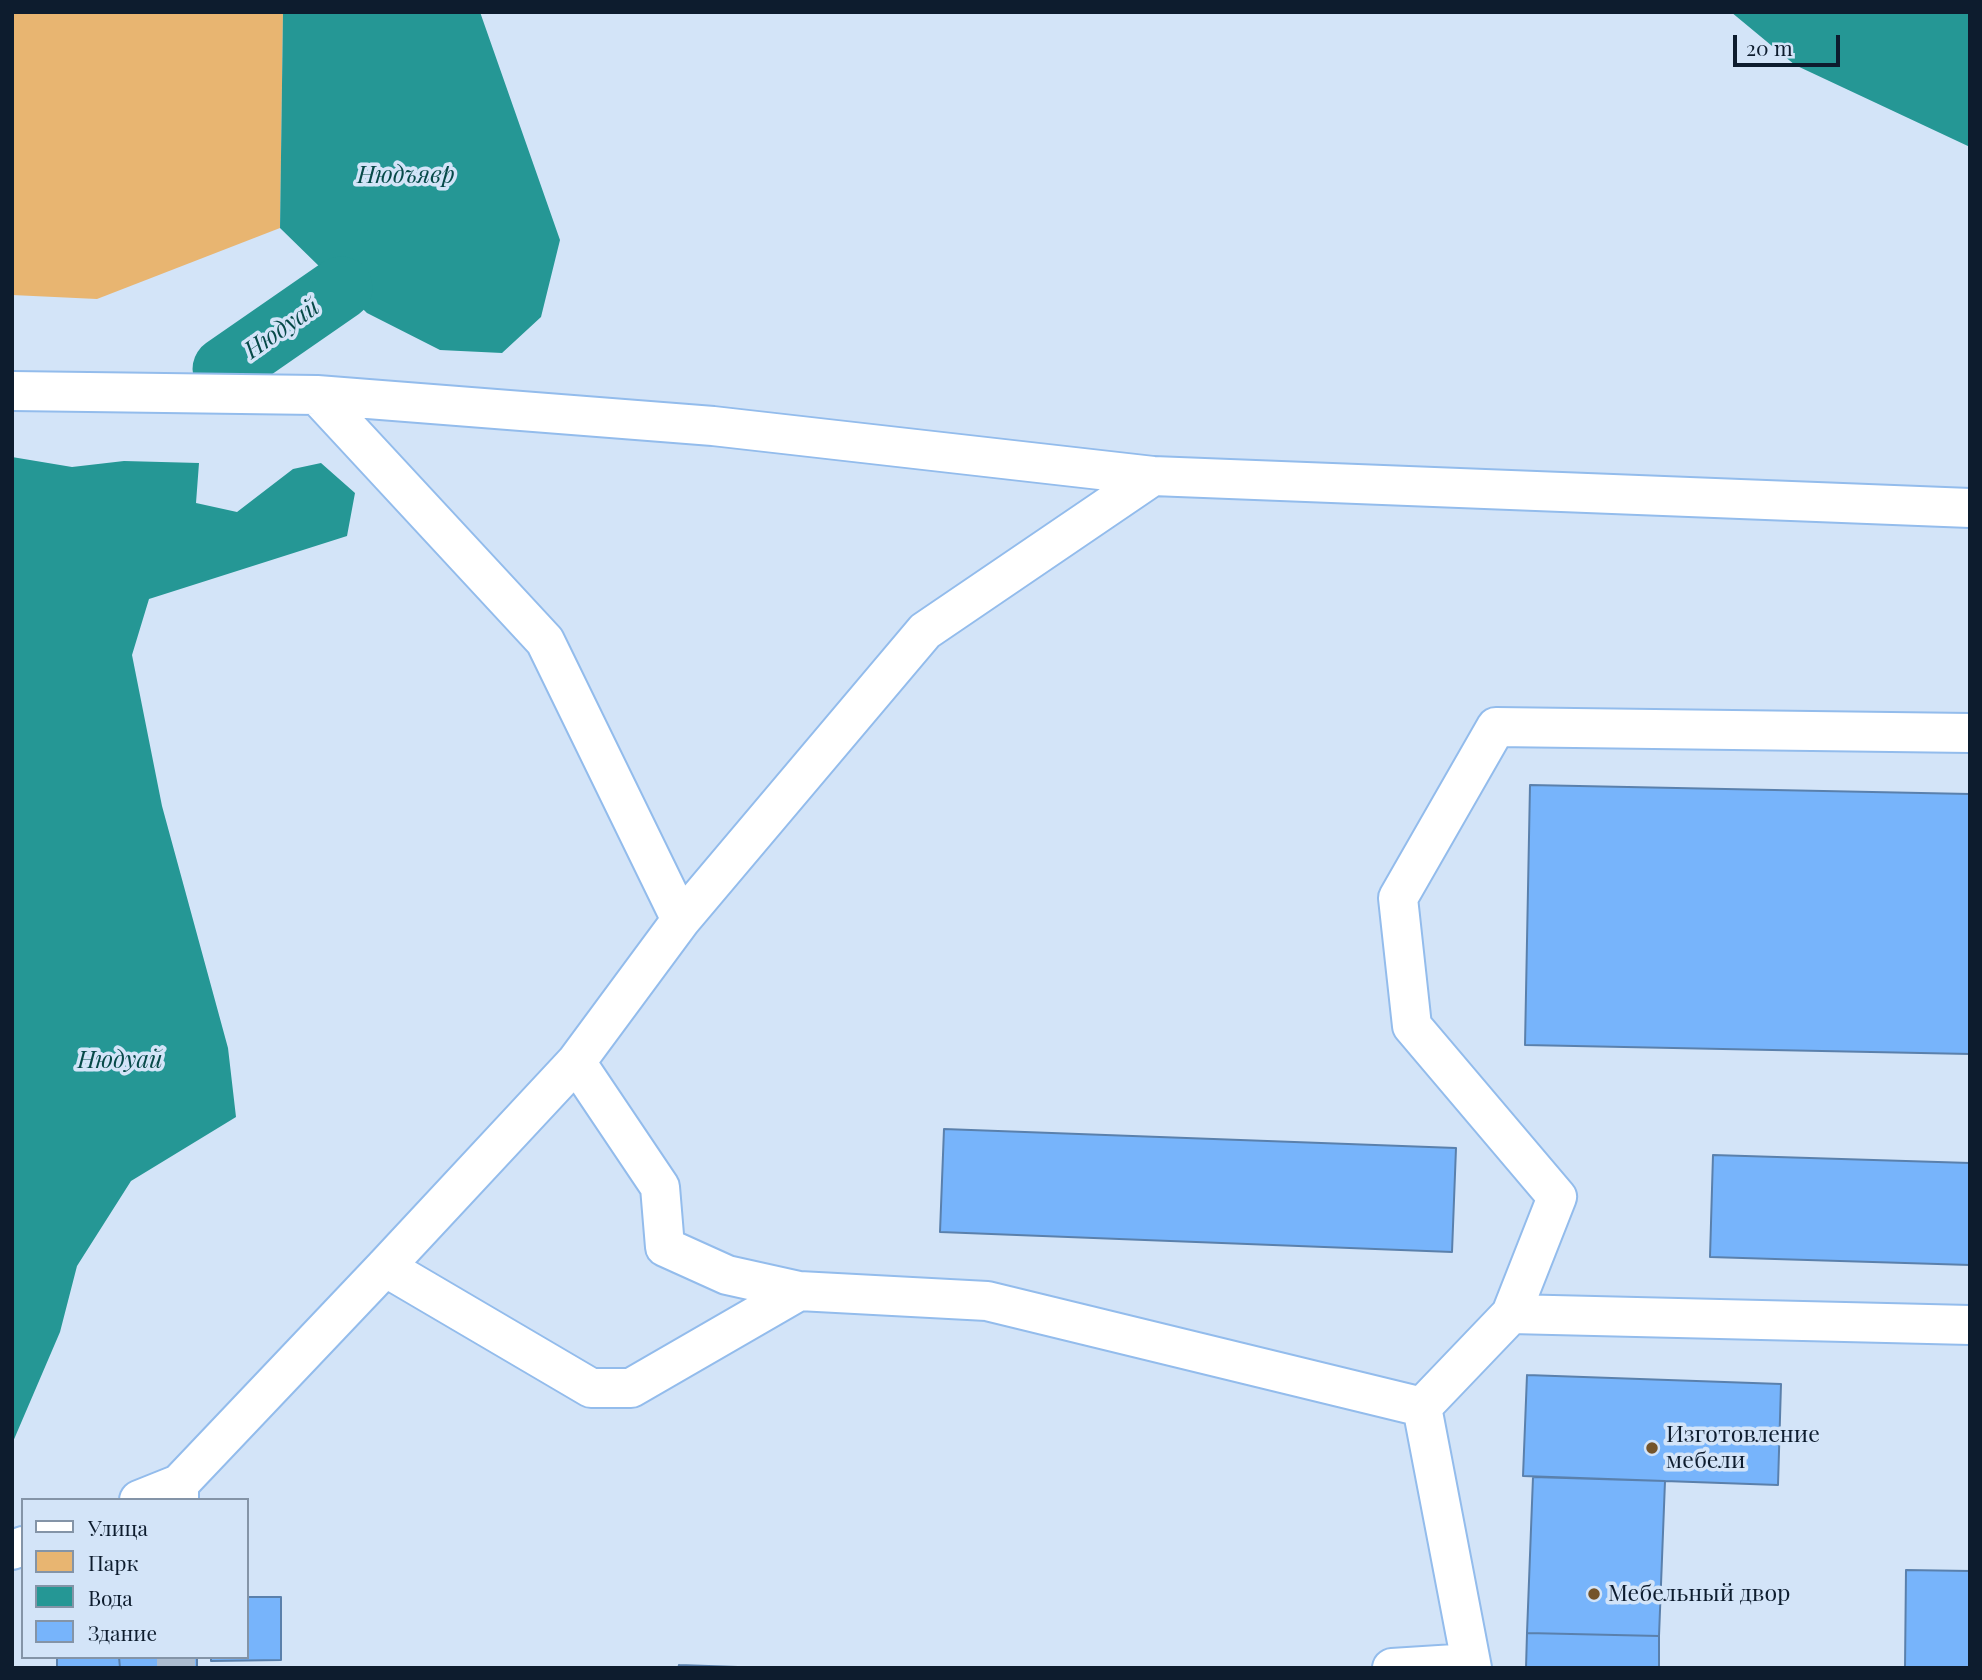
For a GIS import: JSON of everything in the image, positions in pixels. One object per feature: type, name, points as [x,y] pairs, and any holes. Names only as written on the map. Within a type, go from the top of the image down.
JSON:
[{"type":"lane","points":[[12,391],[317,395],[713,426],[1153,476],[1970,508]]},
{"type":"lane","points":[[317,395],[545,641],[681,920]]},
{"type":"lane","points":[[149,1498],[179,1492],[576,1062],[681,920],[925,631],[1153,476]]},
{"type":"lane","points":[[1422,1407],[1511,1314],[1557,1197],[1412,1026],[1398,898],[1496,727],[1970,733]]},
{"type":"lane","points":[[576,1062],[660,1187],[665,1247],[727,1275],[799,1291],[987,1301],[1422,1407]]},
{"type":"lane","points":[[386,1267],[591,1388],[631,1388],[799,1291]]},
{"type":"lane","points":[[1511,1314],[1970,1325]]},
{"type":"lane","points":[[1392,1668],[1472,1665],[1422,1407]]},
{"type":"green space","points":[[12,12],[283,12],[280,228],[97,299],[12,295]]},
{"type":"water","name":"Нюдъявр","points":[[283,12],[480,12],[560,240],[541,317],[502,353],[440,350],[367,313],[280,228]]},
{"type":"water","points":[[1731,12],[1970,12],[1970,147],[1795,65]]},
{"type":"water","name":"Нюдуай","points":[[12,457],[72,467],[124,461],[199,463],[196,503],[237,512],[293,469],[321,463],[355,493],[347,536],[149,599],[132,655],[162,806],[228,1048],[236,1117],[131,1181],[77,1266],[60,1332],[12,1444]]},
{"type":"building","points":[[1530,785],[1970,794],[1970,1054],[1525,1045]]},
{"type":"building","points":[[944,1129],[1456,1148],[1452,1252],[940,1232]]},
{"type":"building","points":[[1713,1155],[1970,1163],[1970,1265],[1710,1257]]},
{"type":"building","name":"Изготовление мебели","points":[[1527,1375],[1781,1384],[1778,1485],[1523,1476]]},
{"type":"building","name":"Мебельный двор","points":[[1533,1477],[1665,1481],[1659,1636],[1527,1633]]},
{"type":"building","points":[[1906,1570],[1970,1571],[1970,1668],[1905,1668]]},
{"type":"building","points":[[248,1597],[281,1597],[281,1660],[211,1661],[248,1659]]},
{"type":"building","points":[[1527,1633],[1659,1636],[1659,1668],[1526,1668]]},
{"type":"building","points":[[57,1659],[119,1659],[120,1668],[57,1668]]},
{"type":"building","points":[[119,1659],[197,1659],[197,1668],[120,1668]]},
{"type":"building","points":[[679,1665],[738,1667],[738,1668],[678,1668]]},
{"type":"waterway","name":"Нюдуай","points":[[224,369],[341,288]]},
{"type":"tunnel","points":[[176,1659],[176,1668]]},
{"type":"place","name":"Изготовление мебели","points":[[1652,1448]]},
{"type":"place","name":"Мебельный двор","points":[[1594,1594]]}]
